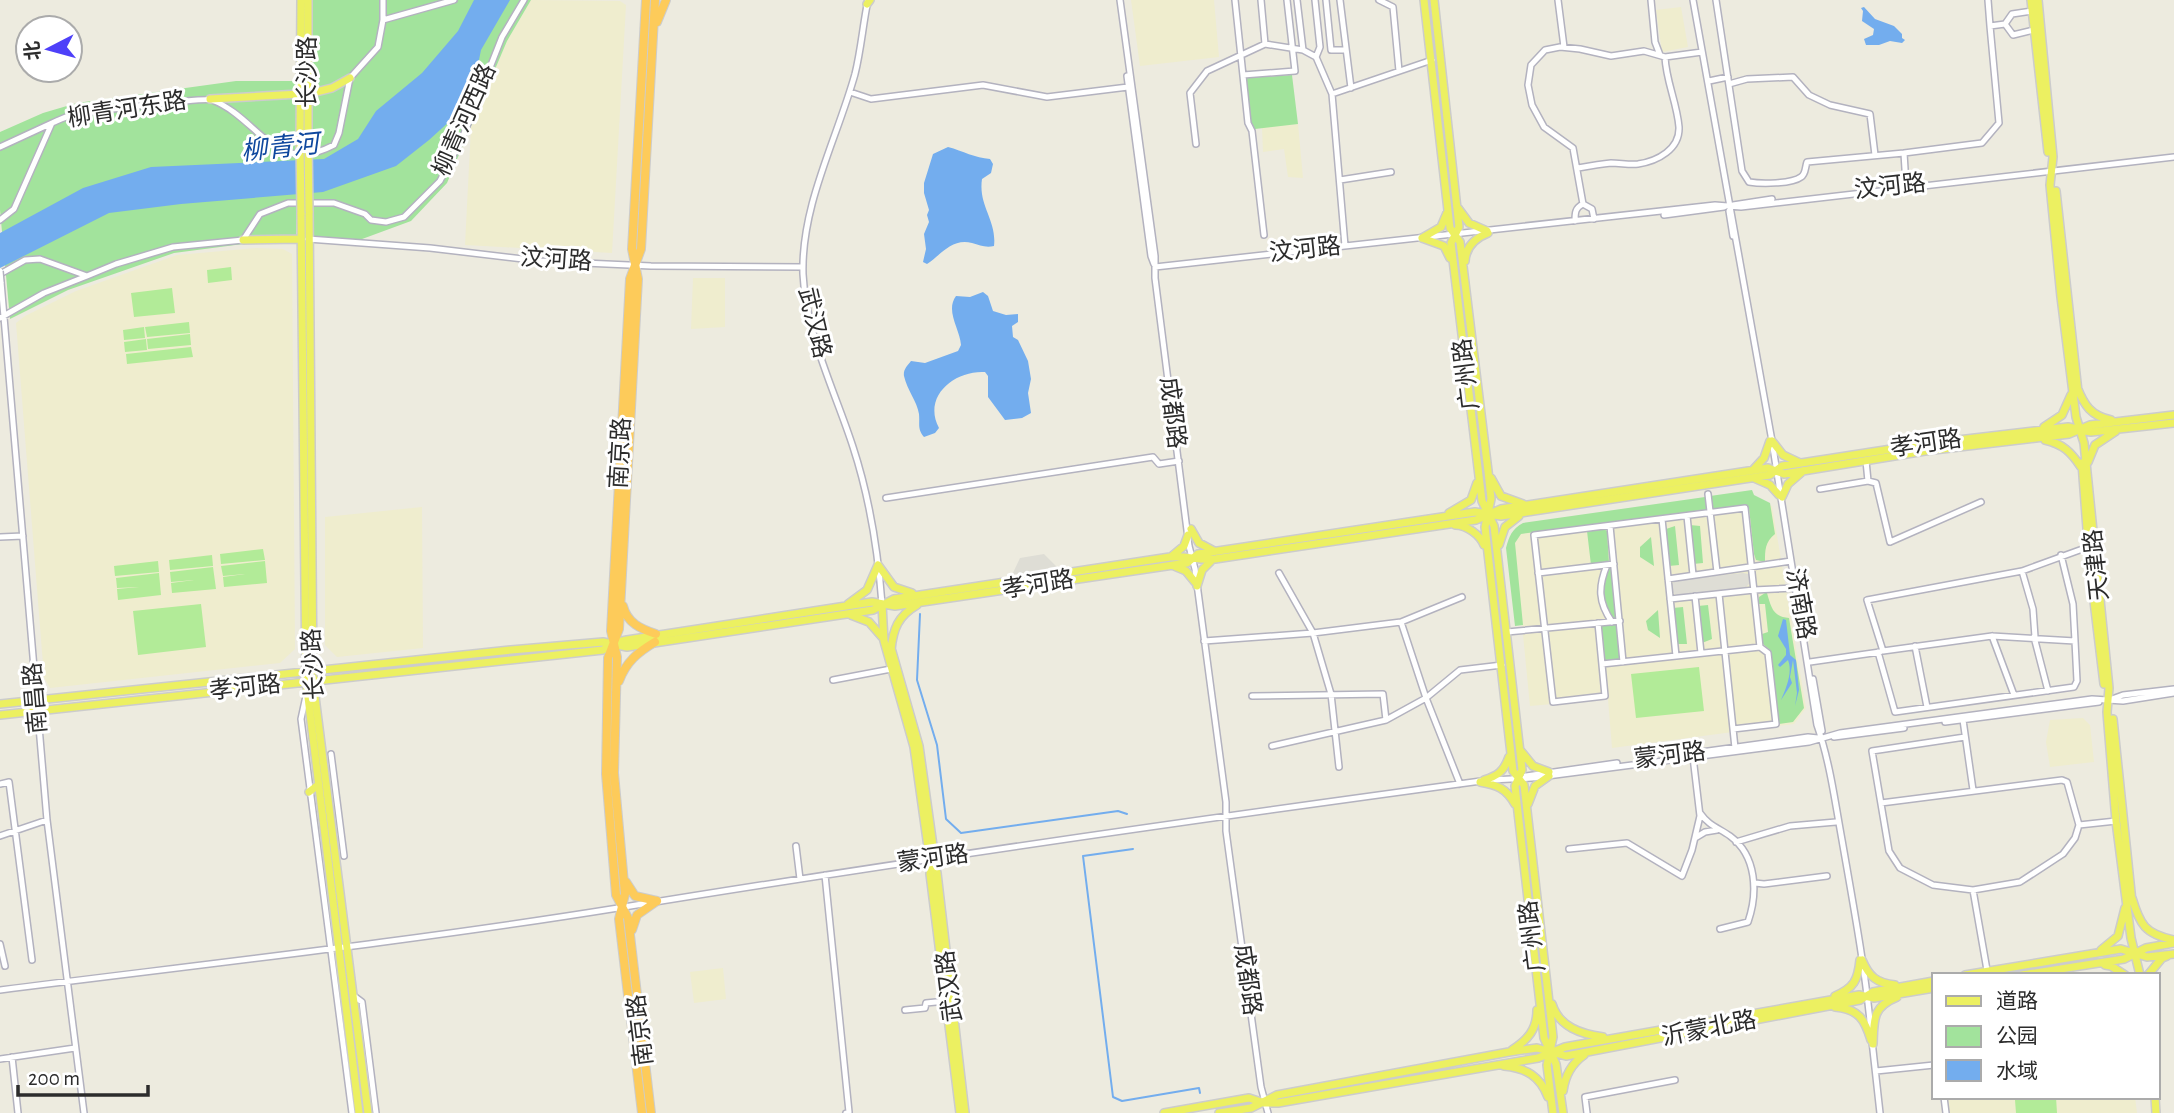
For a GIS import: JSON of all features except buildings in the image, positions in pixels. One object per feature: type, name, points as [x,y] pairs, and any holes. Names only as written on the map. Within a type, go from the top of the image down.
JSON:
[{"type":"highway","points":[[636,0],[646,10]]},
{"type":"highway","name":"南京路","points":[[646,0],[632,249],[638,293],[619,629],[608,658],[606,774],[616,895],[628,918],[651,1113]]},
{"type":"highway","name":"南京路","points":[[642,1113],[619,919],[625,894],[614,773],[617,657],[611,631],[630,279],[641,249],[655,0]]},
{"type":"highway","points":[[653,38],[661,8],[666,0]]},
{"type":"highway","points":[[616,691],[623,671],[631,660],[656,638],[632,623],[625,615],[621,598]]},
{"type":"highway","points":[[624,880],[635,896],[657,901]]},
{"type":"highway","points":[[630,936],[637,915],[657,901]]},
{"type":"main road","name":"长沙路","points":[[308,0],[304,94],[309,670],[307,693],[332,891],[334,947],[350,1038],[359,1113]]},
{"type":"main road","name":"广州路","points":[[1422,0],[1432,60],[1450,228],[1460,242],[1488,471],[1491,499],[1485,527],[1488,557],[1513,771],[1524,785],[1527,808],[1553,1037],[1547,1065],[1553,1113]]},
{"type":"main road","name":"广州路","points":[[1436,0],[1435,16],[1459,227],[1451,243],[1482,501],[1494,526],[1507,632],[1522,770],[1515,786],[1544,1038],[1556,1064],[1563,1113]]},
{"type":"main road","name":"天津路","points":[[2031,0],[2048,158],[2052,171]]},
{"type":"main road","name":"天津路","points":[[2038,0],[2053,157],[2050,185],[2109,688],[2107,712],[2116,821],[2129,896]]},
{"type":"main road","name":"长沙路","points":[[300,2],[304,94]]},
{"type":"main road","points":[[210,99],[304,94],[331,88],[349,78]]},
{"type":"main road","points":[[1456,204],[1469,223],[1488,232]]},
{"type":"main road","points":[[1422,238],[1441,227],[1448,209]]},
{"type":"main road","points":[[1464,272],[1466,252],[1471,243],[1488,232]]},
{"type":"main road","points":[[1422,238],[1444,246],[1455,271]]},
{"type":"main road","points":[[243,240],[304,239]]},
{"type":"main road","points":[[2036,434],[2067,448],[2085,468],[2095,445],[2120,425],[2092,412],[2084,404],[2075,387]]},
{"type":"main road","points":[[2036,434],[2062,415],[2075,387]]},
{"type":"main road","name":"孝河路","points":[[1802,467],[1924,444],[2036,434],[2069,434],[2079,430],[2091,432],[2174,415]]},
{"type":"main road","name":"孝河路","points":[[2120,425],[2174,423]]},
{"type":"main road","name":"孝河路","points":[[0,704],[309,670],[656,638],[844,610],[872,602],[882,604],[894,599],[921,598],[1170,561],[1187,563],[1198,554],[1215,555],[1441,521],[1476,520],[1501,509],[1526,509],[1753,474],[1768,468],[1776,471],[1782,466],[1802,467],[1866,461],[2036,434]]},
{"type":"main road","points":[[1771,441],[1783,455],[1802,467],[1780,496],[1770,485],[1753,474],[1771,441]]},
{"type":"main road","name":"天津路","points":[[2085,468],[2088,547],[2108,700],[2112,712],[2138,973]]},
{"type":"main road","points":[[1441,521],[1471,500],[1479,471]]},
{"type":"main road","points":[[1488,471],[1501,496],[1526,509],[1505,527],[1497,555]]},
{"type":"main road","points":[[1441,521],[1461,525],[1474,532],[1483,540],[1488,557]]},
{"type":"main road","points":[[1189,532],[1215,555],[1202,570],[1196,584],[1186,571],[1170,561],[1184,546],[1189,532]]},
{"type":"main road","points":[[878,565],[894,587],[921,598],[900,617],[894,629],[891,650]]},
{"type":"main road","points":[[878,565],[867,590],[844,610],[869,622],[884,641]]},
{"type":"main road","name":"武汉路","points":[[882,604],[884,641],[914,747],[928,847],[937,873],[966,1113]]},
{"type":"main road","name":"武汉路","points":[[882,604],[891,650],[919,746],[933,859],[930,874],[960,1113]]},
{"type":"main road","name":"孝河路","points":[[0,716],[603,650],[613,643]]},
{"type":"main road","name":"长沙路","points":[[309,681],[322,748],[368,1113]]},
{"type":"main road","points":[[322,748],[331,754]]},
{"type":"main road","points":[[1520,750],[1533,766],[1549,774],[1535,786],[1527,808]]},
{"type":"main road","points":[[1480,782],[1496,777],[1503,771],[1511,753]]},
{"type":"main road","points":[[1480,782],[1497,785],[1506,790],[1517,807]]},
{"type":"main road","points":[[309,792],[318,785]]},
{"type":"main road","points":[[337,863],[344,856]]},
{"type":"main road","points":[[322,884],[332,891]]},
{"type":"main road","points":[[2129,896],[2139,921],[2147,931],[2174,942]]},
{"type":"main road","points":[[2090,953],[2102,949],[2118,936],[2129,896]]},
{"type":"main road","points":[[2036,973],[2123,959],[2146,948],[2174,942]]},
{"type":"main road","points":[[1974,973],[2121,949],[2147,957],[2173,954]]},
{"type":"main road","points":[[2150,973],[2162,958],[2173,954]]},
{"type":"main road","points":[[1861,960],[1874,980],[1910,989]]},
{"type":"main road","points":[[1823,1003],[1848,990],[1855,983],[1861,960]]},
{"type":"main road","points":[[2098,964],[2111,966],[2122,973]]},
{"type":"main road","name":"沂蒙北路","points":[[1219,1113],[1251,1108],[1277,1095],[1509,1052],[1537,1048],[1566,1056],[1858,995],[1874,998],[1932,982]]},
{"type":"main road","points":[[1509,1052],[1530,1035],[1537,1021],[1539,988]]},
{"type":"main road","points":[[1548,988],[1554,1009],[1564,1023],[1578,1031],[1611,1038]]},
{"type":"main road","name":"沂蒙北路","points":[[1910,989],[1932,988]]},
{"type":"main road","points":[[1873,1044],[1874,1021],[1878,1009],[1885,1002],[1910,989]]},
{"type":"main road","points":[[1823,1003],[1858,1013],[1865,1020],[1873,1044]]},
{"type":"main road","name":"沂蒙北路","points":[[1164,1113],[1250,1098],[1278,1103],[1538,1058],[1565,1047],[1611,1038],[1823,1003]]},
{"type":"main road","points":[[343,1044],[350,1038]]},
{"type":"main road","points":[[1563,1113],[1565,1078],[1571,1067],[1590,1052]]},
{"type":"main road","points":[[1489,1066],[1521,1069],[1533,1074],[1548,1093],[1553,1113]]},
{"type":"street","points":[[349,78],[378,47],[383,20],[383,0]]},
{"type":"street","points":[[383,20],[454,0]]},
{"type":"street","name":"柳青河西路","points":[[243,240],[260,214],[288,203],[334,203],[365,214],[371,220],[386,222],[404,217],[440,181],[463,136],[502,37],[524,0]]},
{"type":"street","name":"成都路","points":[[1119,0],[1128,87],[1151,256],[1155,267],[1156,291],[1266,1113]]},
{"type":"street","name":"成都路","points":[[1119,0],[1189,532]]},
{"type":"street","points":[[1235,0],[1248,123],[1252,131],[1264,235]]},
{"type":"street","points":[[1261,0],[1265,44]]},
{"type":"street","points":[[1243,75],[1295,71],[1287,0]]},
{"type":"street","points":[[1297,0],[1303,50]]},
{"type":"street","points":[[1315,0],[1320,47],[1317,57],[1332,94],[1345,246]]},
{"type":"street","points":[[1326,0],[1331,50],[1346,50]]},
{"type":"street","points":[[1340,0],[1351,88]]},
{"type":"street","points":[[1379,0],[1393,7],[1399,71]]},
{"type":"street","points":[[1558,0],[1564,47]]},
{"type":"street","points":[[1578,168],[1613,163],[1637,164],[1661,156],[1678,141],[1679,127],[1662,56],[1655,42],[1651,0]]},
{"type":"street","name":"济南路","points":[[1694,0],[1729,206]]},
{"type":"street","name":"济南路","points":[[1694,0],[1796,588],[1817,725],[1822,738],[1861,960]]},
{"type":"street","points":[[1716,0],[1742,171],[1749,182],[1767,183],[1800,178],[1805,174],[1807,162],[1982,143],[1999,124],[1988,0]]},
{"type":"street","name":"武汉路","points":[[867,1],[856,71],[818,188],[806,233],[803,267],[806,300],[814,336],[869,501],[882,604]]},
{"type":"street","points":[[1990,26],[2005,24],[2012,14],[2032,11]]},
{"type":"street","points":[[1300,24],[1317,22]]},
{"type":"street","points":[[2005,24],[2013,34],[2034,30]]},
{"type":"street","points":[[1196,144],[1190,93],[1207,71],[1265,44],[1303,50],[1317,57]]},
{"type":"street","points":[[1583,204],[1573,148],[1544,127],[1532,105],[1528,85],[1531,65],[1545,51],[1564,47],[1611,56],[1644,51],[1662,56],[1702,52]]},
{"type":"street","points":[[1332,94],[1432,60]]},
{"type":"street","points":[[1709,80],[1793,77],[1809,95],[1830,105],[1870,114],[1875,155]]},
{"type":"street","name":"柳青河东路","points":[[0,220],[14,209],[52,123],[74,115],[210,99],[238,116],[280,151],[322,152],[334,145],[339,133],[349,78]]},
{"type":"street","points":[[849,92],[871,99],[984,85],[1047,97],[1128,87]]},
{"type":"street","points":[[0,148],[52,123]]},
{"type":"street","points":[[1904,153],[1906,185]]},
{"type":"street","name":"汶河路","points":[[1488,232],[1715,205],[1741,206],[2174,158]]},
{"type":"street","name":"汶河路","points":[[1155,267],[1716,209],[1741,202],[2052,171]]},
{"type":"street","points":[[1340,180],[1391,172]]},
{"type":"street","points":[[1583,204],[1592,209],[1594,219]]},
{"type":"street","points":[[1575,221],[1578,206],[1583,204]]},
{"type":"street","name":"汶河路","points":[[304,239],[430,248],[540,261],[803,267]]},
{"type":"street","points":[[2,317],[44,293],[116,264],[173,247],[243,240]]},
{"type":"street","points":[[0,272],[26,260],[40,259],[87,276]]},
{"type":"street","name":"南昌路","points":[[0,272],[47,820],[84,1113]]},
{"type":"street","points":[[886,498],[1153,457],[1159,464],[1179,461]]},
{"type":"street","points":[[1866,461],[1868,481]]},
{"type":"street","points":[[1819,489],[1868,481],[1876,483],[1890,542],[1981,502]]},
{"type":"street","points":[[1708,495],[1717,572]]},
{"type":"street","name":"济南路","points":[[1780,496],[1868,996],[1880,1113]]},
{"type":"street","points":[[1598,623],[1605,696],[1553,702],[1534,536],[1745,508],[1760,647]]},
{"type":"street","points":[[1687,516],[1693,575]]},
{"type":"street","points":[[1662,519],[1675,656]]},
{"type":"street","points":[[1610,526],[1623,662]]},
{"type":"street","points":[[0,537],[23,536]]},
{"type":"street","points":[[2061,555],[2073,604],[2077,681],[2074,687],[1895,712],[1867,600],[2022,571],[2061,555],[2088,547]]},
{"type":"street","points":[[1668,579],[1791,561]]},
{"type":"street","points":[[1538,573],[1614,564]]},
{"type":"street","points":[[1606,565],[1600,583],[1602,607],[1612,622]]},
{"type":"street","points":[[2022,571],[2033,609],[2035,637],[2048,691]]},
{"type":"street","points":[[1279,573],[1313,634],[1331,694],[1339,767]]},
{"type":"street","name":"成都路","points":[[1196,584],[1226,816]]},
{"type":"street","points":[[1670,599],[1796,588]]},
{"type":"street","points":[[1718,594],[1735,748]]},
{"type":"street","points":[[1695,596],[1701,653]]},
{"type":"street","points":[[1204,640],[1313,634],[1401,622],[1462,597]]},
{"type":"street","points":[[1507,632],[1620,621]]},
{"type":"street","points":[[1401,622],[1426,698],[1460,784]]},
{"type":"street","points":[[1810,662],[1992,636],[2076,641]]},
{"type":"street","points":[[1992,636],[2014,695]]},
{"type":"street","points":[[1915,646],[1927,707]]},
{"type":"street","points":[[1602,664],[1760,647],[1768,653],[1776,724],[1733,729]]},
{"type":"street","points":[[1272,746],[1386,720],[1426,698],[1460,670],[1502,665]]},
{"type":"street","points":[[834,680],[891,669]]},
{"type":"street","name":"蒙河路","points":[[1549,774],[1963,720],[2108,700],[2123,695],[2174,691]]},
{"type":"street","points":[[307,693],[301,719],[322,884],[334,947],[352,1113]]},
{"type":"street","points":[[1252,696],[1383,694],[1386,720]]},
{"type":"street","name":"蒙河路","points":[[0,990],[348,946],[1226,816],[1808,737],[1822,738],[1840,733],[2092,699],[2108,700]]},
{"type":"street","points":[[1963,720],[1973,790]]},
{"type":"street","points":[[1881,803],[2062,780],[2067,782],[2079,825],[2075,838],[2063,854],[2020,882],[1973,890],[1933,885],[1900,868],[1889,851],[1872,751],[1965,737]]},
{"type":"street","points":[[331,754],[344,856]]},
{"type":"street","points":[[1569,849],[1627,843],[1682,876],[1695,838],[1700,812],[1693,757]]},
{"type":"street","points":[[0,784],[9,782],[32,960]]},
{"type":"street","points":[[1700,812],[1707,823],[1729,835],[1743,849],[1755,883],[1748,922],[1720,929]]},
{"type":"street","points":[[0,836],[47,820]]},
{"type":"street","points":[[1736,842],[1790,826],[1836,821]]},
{"type":"street","points":[[2079,825],[2116,821]]},
{"type":"street","points":[[1695,838],[1705,832],[1717,830]]},
{"type":"street","points":[[796,846],[800,879]]},
{"type":"street","points":[[825,875],[849,1112],[846,1113]]},
{"type":"street","points":[[1755,883],[1827,876]]},
{"type":"street","points":[[1973,890],[1987,970]]},
{"type":"street","points":[[0,944],[5,966]]},
{"type":"street","points":[[354,996],[362,1002],[376,1113]]},
{"type":"street","points":[[905,1010],[925,1008],[926,1003],[946,1001]]},
{"type":"street","points":[[0,1059],[75,1048]]},
{"type":"street","points":[[12,1057],[19,1113]]},
{"type":"street","points":[[1876,1071],[1932,1065]]},
{"type":"street","points":[[1587,1113],[1585,1097],[1675,1080]]},
{"type":"shaded area","points":[[531,0],[620,1],[626,5],[612,253],[465,245],[471,127],[507,41]]},
{"type":"shaded area","points":[[1131,0],[1214,0],[1219,57],[1140,66]]},
{"type":"shaded area","points":[[1681,7],[1688,47],[1662,52],[1656,10]]},
{"type":"shaded area","points":[[1298,124],[1303,178],[1288,177],[1284,149],[1263,152],[1262,127]]},
{"type":"shaded area","points":[[256,248],[283,249],[292,254],[295,649],[280,663],[50,688],[44,677],[16,323],[76,291],[177,255]]},
{"type":"shaded area","points":[[693,278],[725,278],[725,327],[691,329]]},
{"type":"shaded area","points":[[1752,499],[1772,506],[1806,708],[1794,724],[1612,748],[1608,699],[1530,706],[1514,543],[1521,533]]},
{"type":"shaded area","points":[[422,507],[423,648],[337,657],[325,645],[325,517]]},
{"type":"shaded area","points":[[1044,554],[1058,568],[1012,575],[1020,558]]},
{"type":"shaded area","points":[[1749,574],[1751,578],[1745,588],[1677,595],[1671,592],[1671,585],[1676,580]]},
{"type":"shaded area","points":[[2083,718],[2090,725],[2094,762],[2050,767],[2046,742],[2050,720]]},
{"type":"shaded area","points":[[723,968],[726,999],[694,1003],[690,972]]},
{"type":"shaded area","points":[[1946,1099],[2135,1099],[2137,1113],[1949,1113]]},
{"type":"green space","points":[[311,0],[531,0],[507,41],[447,183],[411,221],[354,242],[313,240]]},
{"type":"green space","points":[[1292,75],[1298,124],[1255,129],[1250,122],[1245,78]]},
{"type":"green space","points":[[236,81],[297,81],[296,244],[243,244],[174,253],[68,290],[10,319],[0,210],[0,132],[43,113],[77,103]]},
{"type":"green space","points":[[231,267],[232,280],[208,283],[207,270]]},
{"type":"green space","points":[[172,288],[175,313],[134,317],[131,293]]},
{"type":"green space","points":[[189,322],[190,333],[147,337],[145,327]]},
{"type":"green space","points":[[144,327],[145,338],[124,340],[123,330]]},
{"type":"green space","points":[[190,334],[191,345],[148,349],[147,339]]},
{"type":"green space","points":[[146,339],[147,350],[125,352],[124,342]]},
{"type":"green space","points":[[191,347],[193,357],[127,364],[126,354]]},
{"type":"green space","points":[[1752,490],[1754,495],[1770,503],[1775,534],[1766,546],[1765,562],[1756,560],[1754,554],[1749,508],[1745,505],[1712,510],[1710,496]]},
{"type":"green space","points":[[1705,497],[1707,510],[1521,534],[1515,543],[1523,625],[1515,626],[1506,548],[1508,540],[1519,525]]},
{"type":"green space","points":[[1690,525],[1700,526],[1703,563],[1693,564]]},
{"type":"green space","points":[[1675,526],[1679,565],[1669,566],[1666,529]]},
{"type":"green space","points":[[1587,531],[1607,531],[1609,563],[1591,565]]},
{"type":"green space","points":[[1651,537],[1654,566],[1640,557],[1640,547]]},
{"type":"green space","points":[[263,549],[265,560],[221,564],[220,554]]},
{"type":"green space","points":[[212,555],[213,566],[170,570],[169,560]]},
{"type":"green space","points":[[158,561],[159,572],[115,576],[114,566]]},
{"type":"green space","points":[[265,561],[267,583],[224,587],[223,577],[245,574],[223,576],[221,566]]},
{"type":"green space","points":[[213,567],[216,589],[172,593],[171,583],[194,580],[171,582],[170,572]]},
{"type":"green space","points":[[1607,568],[1612,571],[1616,614],[1612,619],[1604,594]]},
{"type":"green space","points":[[159,573],[161,595],[118,600],[117,589],[139,587],[117,588],[116,578]]},
{"type":"green space","points":[[1765,593],[1776,613],[1789,618],[1804,708],[1793,722],[1779,724],[1770,650],[1763,644],[1762,634],[1768,632],[1765,604],[1759,604],[1759,597]]},
{"type":"green space","points":[[201,604],[206,647],[138,655],[133,611]]},
{"type":"green space","points":[[1708,605],[1712,639],[1702,643],[1698,606]]},
{"type":"green space","points":[[1683,607],[1687,644],[1677,644],[1673,608]]},
{"type":"green space","points":[[1658,610],[1660,638],[1648,630],[1646,621]]},
{"type":"green space","points":[[1615,623],[1621,656],[1619,659],[1605,661],[1601,627]]},
{"type":"green space","points":[[1699,667],[1704,711],[1636,718],[1631,674]]},
{"type":"green space","points":[[2056,1099],[2057,1113],[2016,1113],[2015,1100]]},
{"type":"water","points":[[474,0],[510,0],[481,50],[473,89],[462,110],[396,166],[323,192],[109,213],[0,268],[0,233],[83,188],[151,167],[324,159],[358,139],[376,111],[422,73],[458,31]]},
{"type":"water","points":[[1864,7],[1875,19],[1894,26],[1905,40],[1902,43],[1890,41],[1879,45],[1866,45],[1864,39],[1873,35],[1874,29],[1862,21],[1861,8]]},
{"type":"water","points":[[948,147],[990,159],[993,164],[991,173],[982,179],[981,189],[993,228],[994,246],[959,243],[927,264],[923,262],[926,249],[924,234],[929,222],[929,210],[924,183],[933,154]]},
{"type":"water","points":[[983,292],[988,296],[993,311],[1006,315],[1018,314],[1018,322],[1012,326],[1013,337],[1018,340],[1028,361],[1031,413],[1022,418],[1005,420],[988,397],[988,376],[985,372],[963,375],[944,387],[938,396],[935,416],[939,428],[935,433],[924,437],[920,429],[918,409],[905,381],[905,370],[911,361],[925,363],[958,351],[961,345],[952,314],[953,302],[956,296],[970,297]]},
{"type":"water","points":[[1783,619],[1786,620],[1790,655],[1796,660],[1799,690],[1795,706],[1797,693],[1793,660],[1790,677],[1792,683],[1781,700],[1790,670],[1788,660],[1780,667],[1778,665],[1786,655],[1786,649],[1778,636]]},
{"type":"waterway","points":[[920,614],[917,680],[937,745],[946,819],[961,833],[1118,811],[1127,814]]},
{"type":"waterway","points":[[1133,849],[1083,856],[1113,1097],[1122,1101],[1199,1088],[1200,1093]]},
{"type":"water label","name":"柳青河","points":[[280,148]]}]
